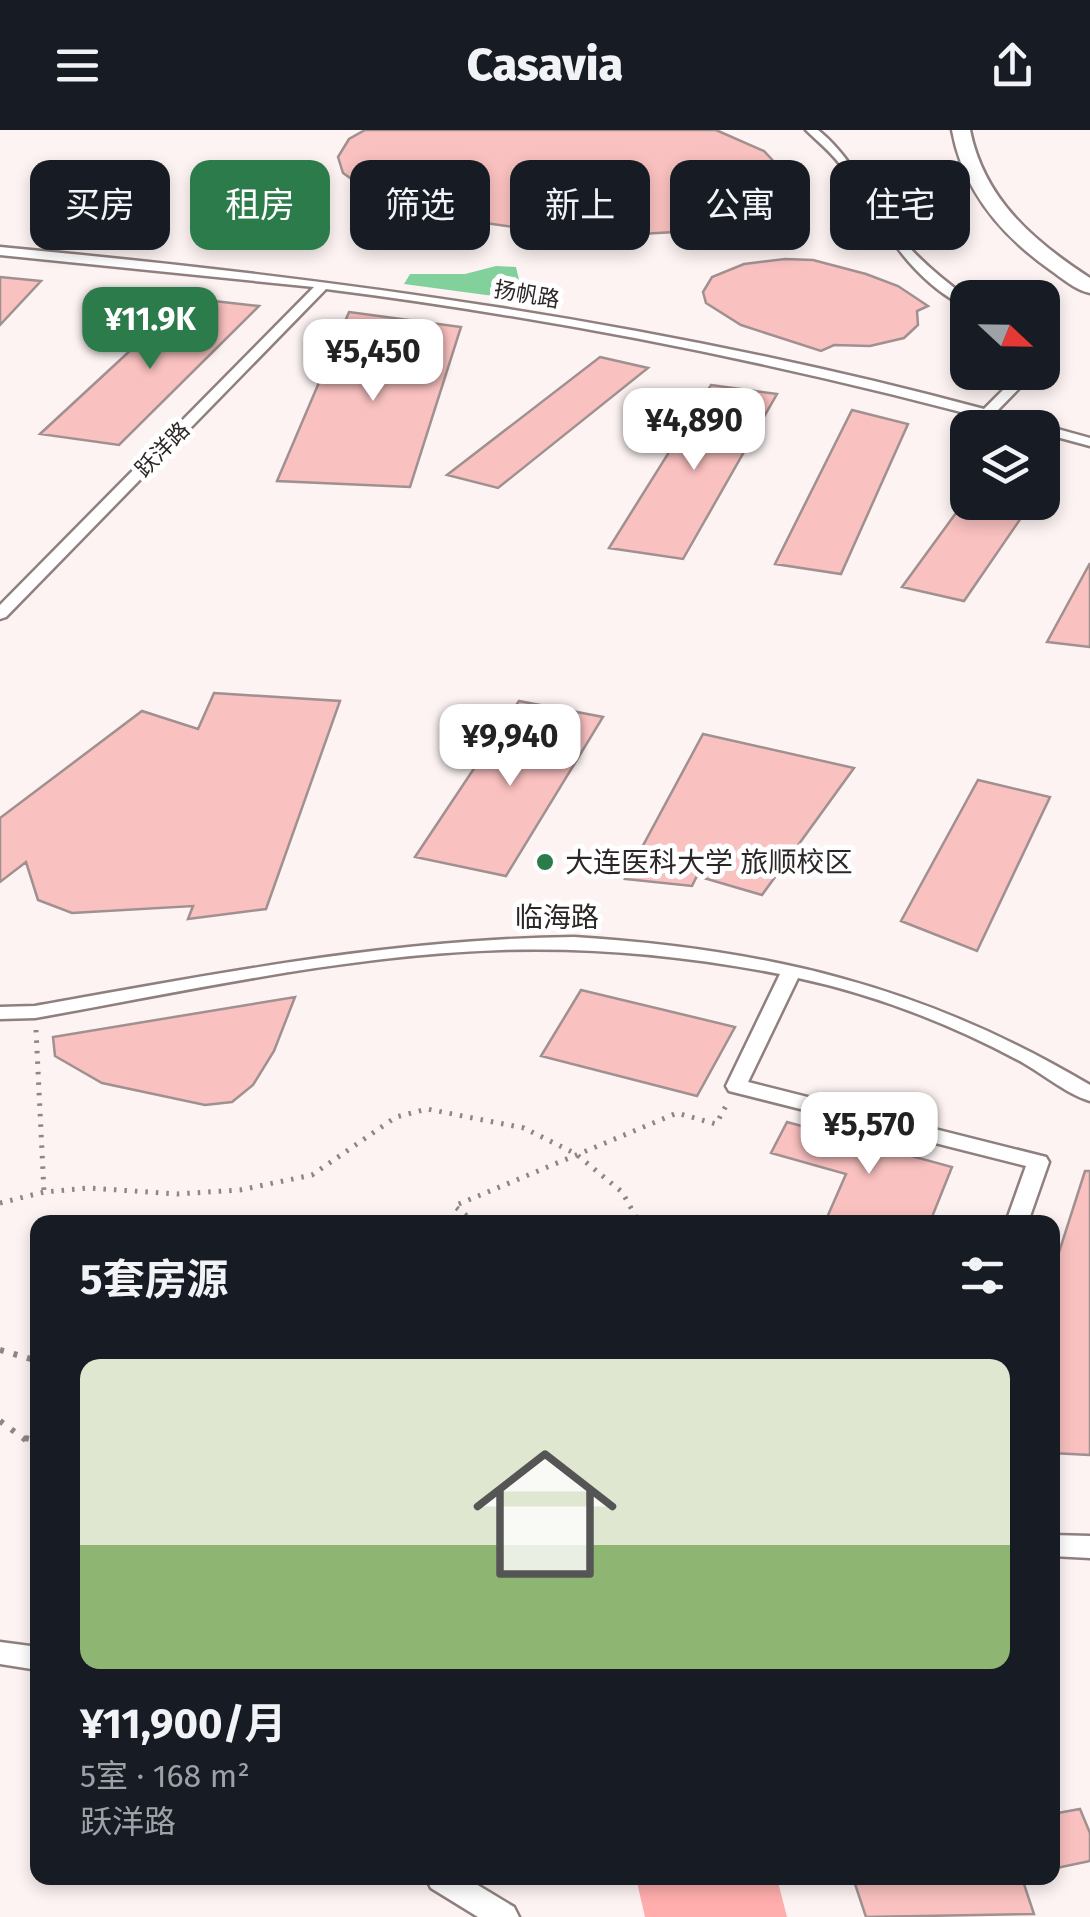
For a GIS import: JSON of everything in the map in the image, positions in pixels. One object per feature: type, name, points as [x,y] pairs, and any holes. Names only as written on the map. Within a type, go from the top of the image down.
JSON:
[{"type":"highway","points":[[961,130],[969,167],[995,208],[1037,248],[1090,287]]},
{"type":"highway","points":[[978,130],[987,167],[1013,206],[1038,233],[1090,273]]},
{"type":"street","points":[[811,130],[828,142],[851,168],[887,229],[950,291]]},
{"type":"street","name":"扬帆路","points":[[0,251],[324,284],[535,315],[706,348],[975,410]]},
{"type":"street","name":"跃洋路","points":[[0,614],[324,284]]},
{"type":"street","points":[[991,410],[1011,390]]},
{"type":"street","name":"扬帆路","points":[[1060,434],[1090,442]]},
{"type":"street","name":"临海路","points":[[0,1013],[35,1012],[342,960],[498,944],[623,945],[792,970],[917,1006],[1041,1061],[1090,1094]]},
{"type":"street","points":[[792,970],[736,1086],[1038,1162],[1019,1215]]},
{"type":"street","points":[[1060,1545],[1090,1547]]},
{"type":"street","points":[[0,1653],[30,1658]]},
{"type":"street","points":[[453,1885],[504,1917]]},
{"type":"path","points":[[35,1012],[44,1192]]},
{"type":"path","points":[[466,1215],[454,1206],[676,1113],[716,1124],[736,1086]]},
{"type":"path","points":[[0,1203],[44,1192],[89,1188],[178,1194],[240,1190],[312,1175],[396,1118],[427,1109],[524,1128],[576,1154],[622,1192],[635,1215]]},
{"type":"path","points":[[0,1350],[30,1359]]},
{"type":"path","points":[[0,1421],[30,1443]]},
{"type":"path","points":[[22,1437],[30,1439]]},
{"type":"shaded area","points":[[496,266],[516,267],[520,284],[514,292],[501,297],[404,284],[410,274],[465,274]]},
{"type":"shaded area","points":[[638,1885],[779,1885],[787,1917],[645,1917]]},
{"type":"building","points":[[365,130],[716,130],[764,151],[772,160],[670,160],[670,232],[650,233],[650,160],[510,160],[510,226],[490,224],[490,160],[350,160],[350,178],[343,173],[338,157],[349,139]]},
{"type":"building","points":[[813,260],[866,274],[898,286],[928,306],[917,311],[918,325],[904,338],[870,346],[834,345],[821,351],[741,325],[706,303],[703,292],[712,277],[744,264]]},
{"type":"building","points":[[0,277],[41,281],[0,325]]},
{"type":"building","points":[[187,298],[259,306],[119,445],[40,434]]},
{"type":"building","points":[[349,312],[461,327],[410,487],[277,481]]},
{"type":"building","points":[[600,357],[648,368],[498,488],[447,475]]},
{"type":"building","points":[[711,385],[777,394],[683,559],[609,548]]},
{"type":"building","points":[[852,410],[908,424],[841,574],[775,564]]},
{"type":"building","points":[[951,520],[1020,520],[964,601],[902,587]]},
{"type":"building","points":[[1090,563],[1090,647],[1047,642]]},
{"type":"building","points":[[214,693],[340,701],[266,909],[188,919],[193,906],[72,913],[38,900],[26,862],[0,882],[0,818],[142,711],[198,729]]},
{"type":"building","points":[[519,701],[603,717],[506,876],[415,857]]},
{"type":"building","points":[[703,734],[854,768],[762,895],[697,876],[692,886],[625,879]]},
{"type":"building","points":[[978,780],[1050,797],[977,951],[901,921]]},
{"type":"building","points":[[581,990],[735,1027],[697,1096],[541,1056]]},
{"type":"building","points":[[295,997],[274,1051],[253,1085],[232,1102],[205,1105],[102,1083],[55,1056],[53,1037]]},
{"type":"building","points":[[787,1122],[952,1167],[933,1215],[828,1215],[846,1174],[771,1153]]},
{"type":"building","points":[[1085,1171],[1090,1171],[1090,1455],[1060,1453],[1060,1249]]},
{"type":"building","points":[[1080,1809],[1090,1833],[1090,1861],[1060,1867],[1060,1813]]},
{"type":"building","points":[[855,1885],[1024,1885],[1034,1914],[866,1917]]},
{"type":"place","name":"大连医科大学 旅顺校区","points":[[545,862]]}]
